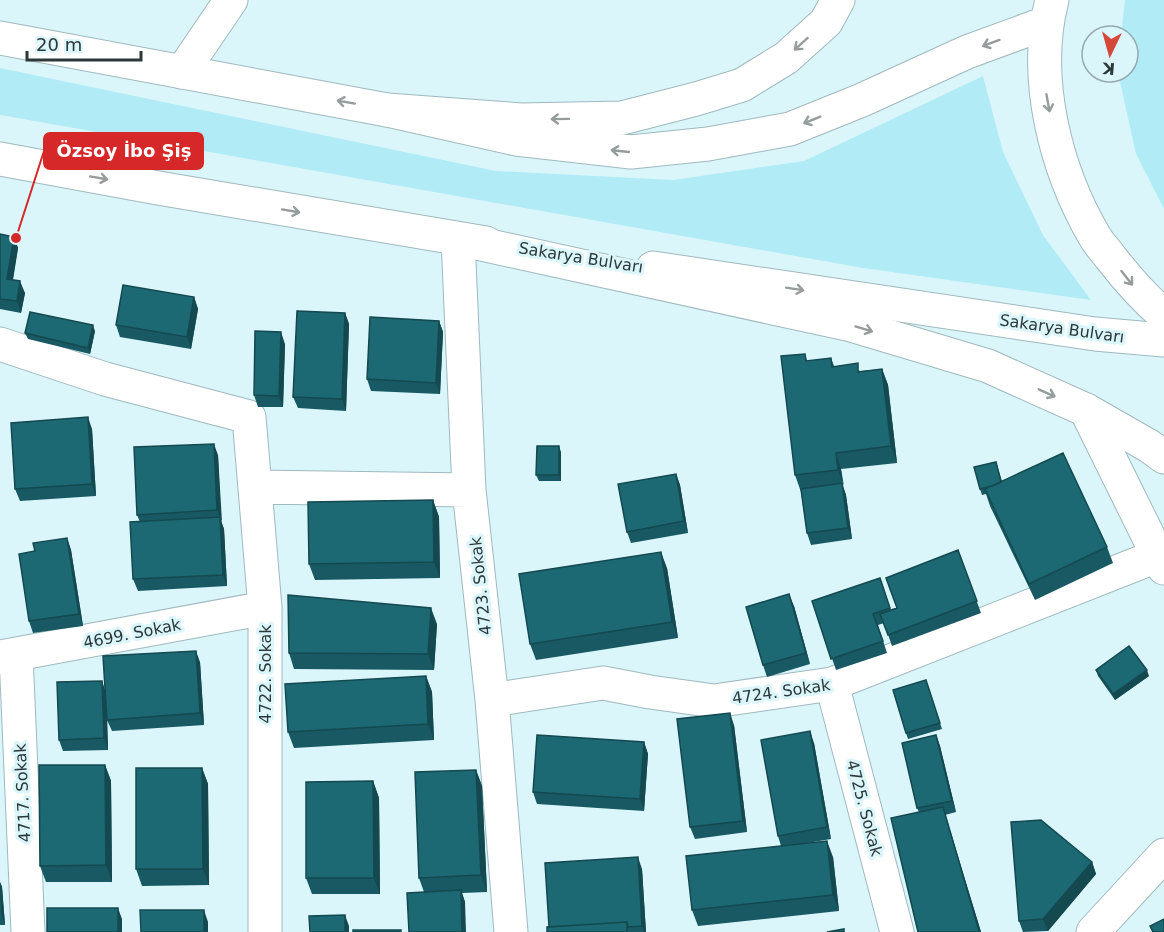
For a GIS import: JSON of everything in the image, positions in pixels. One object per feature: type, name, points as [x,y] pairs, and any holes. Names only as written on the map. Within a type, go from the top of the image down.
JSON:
[{"type":"main road","points":[[182,72],[231,0]]},
{"type":"main road","points":[[387,110],[522,120],[622,118],[742,85],[786,58],[826,22],[838,0]]},
{"type":"main road","points":[[0,38],[387,110],[516,140],[631,152],[708,144],[790,129],[862,100],[967,52],[1043,8],[1046,98],[1063,170],[1095,237],[1141,296],[1164,315]]},
{"type":"main road","name":"Sakarya Bulvarı","points":[[0,159],[458,239],[1095,334],[1164,340]]},
{"type":"main road","points":[[458,239],[850,325],[988,366],[1086,410],[1164,457]]},
{"type":"main road","name":"4723. Sokak","points":[[458,239],[470,490],[492,700],[511,932]]},
{"type":"main road","name":"4722. Sokak","points":[[0,344],[105,379],[249,417],[265,608],[265,932]]},
{"type":"main road","points":[[1086,410],[1160,562]]},
{"type":"main road","points":[[255,487],[470,490]]},
{"type":"main road","name":"4724. Sokak","points":[[492,700],[603,683],[650,693],[714,701],[832,684],[1160,562]]},
{"type":"main road","name":"4699. Sokak","points":[[8,656],[265,608]]},
{"type":"main road","name":"4717. Sokak","points":[[8,656],[28,932]]},
{"type":"main road","name":"4725. Sokak","points":[[832,684],[897,932]]},
{"type":"main road","points":[[1093,932],[1164,855]]},
{"type":"shaded area","points":[[1125,0],[1164,0],[1164,209],[1136,154],[1120,84],[1140,84],[1140,24],[1122,24]]},
{"type":"shaded area","points":[[0,68],[496,171],[673,180],[804,161],[983,76],[1003,152],[1043,235],[1091,300],[863,268],[0,115]]},
{"type":"building","points":[[0,234],[14,237],[7,279],[20,281],[17,301],[0,299]]},
{"type":"building","points":[[123,285],[194,297],[187,337],[116,325]]},
{"type":"building","points":[[297,311],[345,313],[342,399],[293,397]]},
{"type":"building","points":[[30,312],[93,325],[88,348],[25,333]]},
{"type":"building","points":[[370,317],[439,321],[436,383],[367,379]]},
{"type":"building","points":[[255,331],[281,332],[279,396],[254,395]]},
{"type":"building","points":[[805,354],[806,361],[831,358],[832,367],[858,363],[858,372],[882,369],[891,446],[836,453],[838,470],[795,475],[781,356]]},
{"type":"building","points":[[88,417],[92,484],[15,489],[11,423]]},
{"type":"building","points":[[214,444],[217,510],[137,515],[134,447]]},
{"type":"building","points":[[537,446],[559,446],[559,475],[536,475]]},
{"type":"building","points":[[1063,453],[1107,547],[1029,584],[985,489]]},
{"type":"building","points":[[996,462],[1001,482],[980,489],[974,467]]},
{"type":"building","points":[[676,474],[684,521],[627,532],[618,484]]},
{"type":"building","points":[[842,483],[848,528],[807,533],[801,489]]},
{"type":"building","points":[[433,500],[434,562],[309,564],[308,502]]},
{"type":"building","points":[[220,517],[223,575],[133,579],[130,522]]},
{"type":"building","points":[[67,538],[79,614],[29,621],[19,554],[35,551],[33,543]]},
{"type":"building","points":[[958,550],[977,601],[888,635],[880,614],[897,608],[886,578]]},
{"type":"building","points":[[661,552],[672,622],[530,644],[519,574]]},
{"type":"building","points":[[880,578],[890,608],[873,614],[883,641],[831,659],[812,601]]},
{"type":"building","points":[[789,594],[806,653],[763,665],[746,607]]},
{"type":"building","points":[[288,595],[431,608],[428,654],[289,653]]},
{"type":"building","points":[[1129,646],[1147,670],[1113,694],[1096,670]]},
{"type":"building","points":[[196,651],[200,713],[107,720],[103,656]]},
{"type":"building","points":[[426,676],[428,724],[288,732],[285,684]]},
{"type":"building","points":[[926,680],[940,723],[906,733],[893,690]]},
{"type":"building","points":[[102,681],[104,738],[59,740],[57,682]]},
{"type":"building","points":[[730,713],[743,821],[690,827],[677,719]]},
{"type":"building","points":[[810,731],[827,827],[778,836],[761,740]]},
{"type":"building","points":[[537,735],[644,742],[640,799],[533,792]]},
{"type":"building","points":[[936,735],[952,801],[917,808],[902,743]]},
{"type":"building","points":[[39,765],[105,765],[106,865],[40,866]]},
{"type":"building","points":[[136,768],[202,768],[203,869],[136,869]]},
{"type":"building","points":[[476,770],[481,875],[419,878],[415,772]]},
{"type":"building","points":[[373,781],[374,878],[306,878],[306,782]]},
{"type":"building","points":[[943,807],[979,932],[918,932],[891,818]]},
{"type":"building","points":[[1041,820],[1092,862],[1043,919],[1019,921],[1011,822]]},
{"type":"building","points":[[827,841],[833,895],[692,910],[686,856]]},
{"type":"building","points":[[638,857],[642,926],[628,927],[627,922],[549,927],[545,863]]},
{"type":"building","points":[[461,890],[462,932],[409,932],[407,893]]},
{"type":"building","points":[[47,908],[118,908],[118,932],[47,932]]},
{"type":"building","points":[[140,910],[204,910],[204,932],[141,932]]},
{"type":"building","points":[[345,915],[345,932],[310,932],[309,916]]},
{"type":"building","points":[[1164,919],[1164,932],[1153,932],[1150,926]]},
{"type":"building","points":[[627,922],[627,932],[547,932],[547,927]]},
{"type":"building","points":[[844,929],[844,932],[827,932]]},
{"type":"building","points":[[353,930],[401,930],[401,932],[353,932]]},
{"type":"place","name":"Özsoy İbo Şiş","points":[[16,238]]}]
